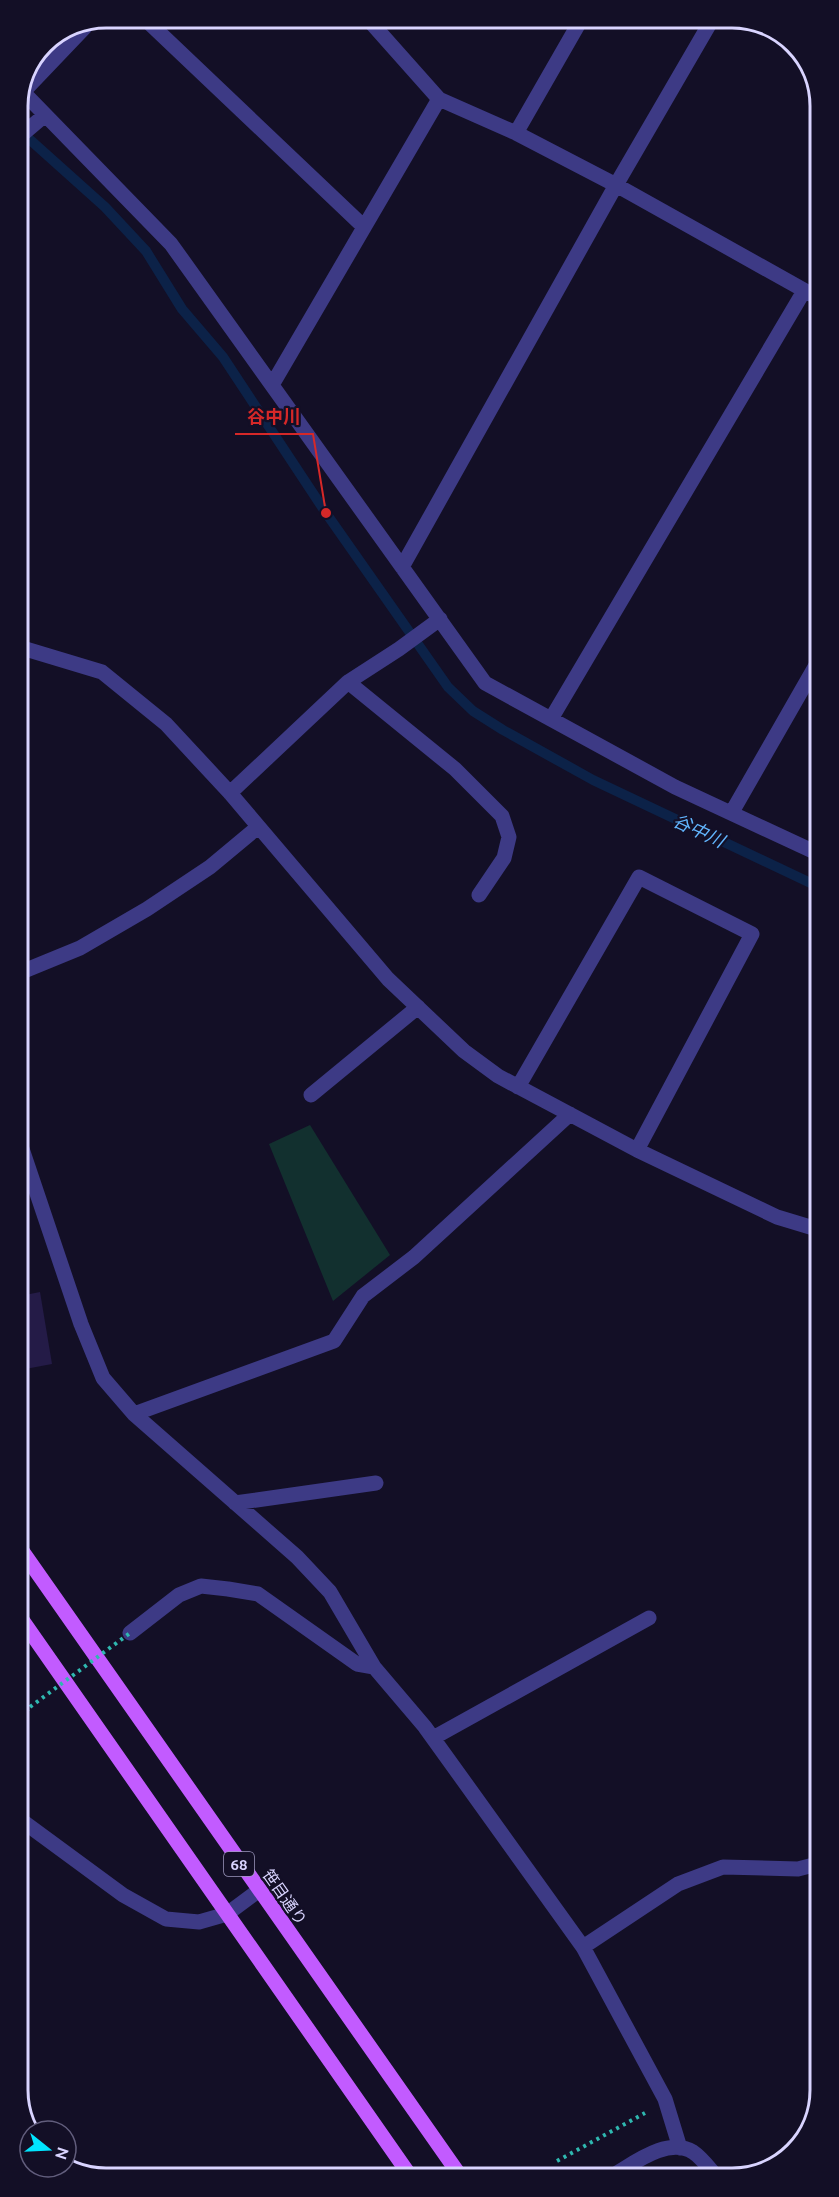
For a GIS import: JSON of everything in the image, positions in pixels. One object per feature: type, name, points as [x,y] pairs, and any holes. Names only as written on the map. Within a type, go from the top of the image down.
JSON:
[{"type":"main road","name":"笹目通り","points":[[29,1561],[258,1891],[455,2168]]},
{"type":"main road","name":"68","points":[[29,1630],[405,2168]]},
{"type":"street","points":[[155,28],[364,227]]},
{"type":"street","points":[[376,28],[439,99],[516,133],[616,185],[810,294]]},
{"type":"street","points":[[516,133],[572,29]]},
{"type":"street","points":[[402,567],[706,29]]},
{"type":"street","points":[[33,81],[78,34]]},
{"type":"street","points":[[29,99],[171,244],[402,567],[433,624],[485,683],[675,787],[810,850]]},
{"type":"street","points":[[272,386],[439,99]]},
{"type":"street","points":[[29,129],[45,115]]},
{"type":"street","points":[[551,719],[804,291]]},
{"type":"street","points":[[230,793],[348,682],[433,624]]},
{"type":"street","points":[[29,649],[102,672],[166,724],[230,793],[388,979],[464,1051],[498,1076],[637,1150],[777,1217],[810,1227]]},
{"type":"street","points":[[732,812],[810,676]]},
{"type":"street","points":[[348,682],[455,769],[502,816],[509,837],[504,858],[479,895]]},
{"type":"street","points":[[29,969],[80,948],[147,909],[210,867],[258,827]]},
{"type":"street","points":[[518,1087],[639,877],[752,934],[637,1150]]},
{"type":"street","points":[[311,1095],[418,1007]]},
{"type":"street","points":[[134,1414],[334,1341],[363,1296],[414,1257],[570,1114]]},
{"type":"street","points":[[29,1170],[81,1324],[103,1378],[134,1414],[297,1557],[330,1592],[374,1666],[433,1738],[583,1947],[665,2099],[680,2148]]},
{"type":"street","points":[[235,1503],[376,1484]]},
{"type":"street","points":[[129,1633],[179,1595],[201,1586],[228,1589],[258,1594],[357,1664],[374,1666]]},
{"type":"street","points":[[433,1738],[649,1618]]},
{"type":"street","points":[[29,1826],[123,1895],[166,1919],[199,1922],[227,1914],[258,1891]]},
{"type":"street","points":[[583,1947],[678,1884],[723,1867],[798,1869],[810,1866]]},
{"type":"street","points":[[626,2168],[660,2151],[680,2148],[691,2151],[709,2168]]},
{"type":"path","points":[[29,1708],[129,1633]]},
{"type":"path","points":[[557,2161],[645,2112]]},
{"type":"green space","points":[[310,1125],[390,1255],[333,1301],[269,1144]]},
{"type":"building","points":[[40,1292],[52,1364],[29,1368],[29,1294]]},
{"type":"waterway","name":"谷中川","points":[[29,139],[105,207],[146,251],[182,309],[223,357],[326,513],[448,687],[473,711],[593,780],[810,883]]},
{"type":"place","name":"谷中川","points":[[326,513]]}]
